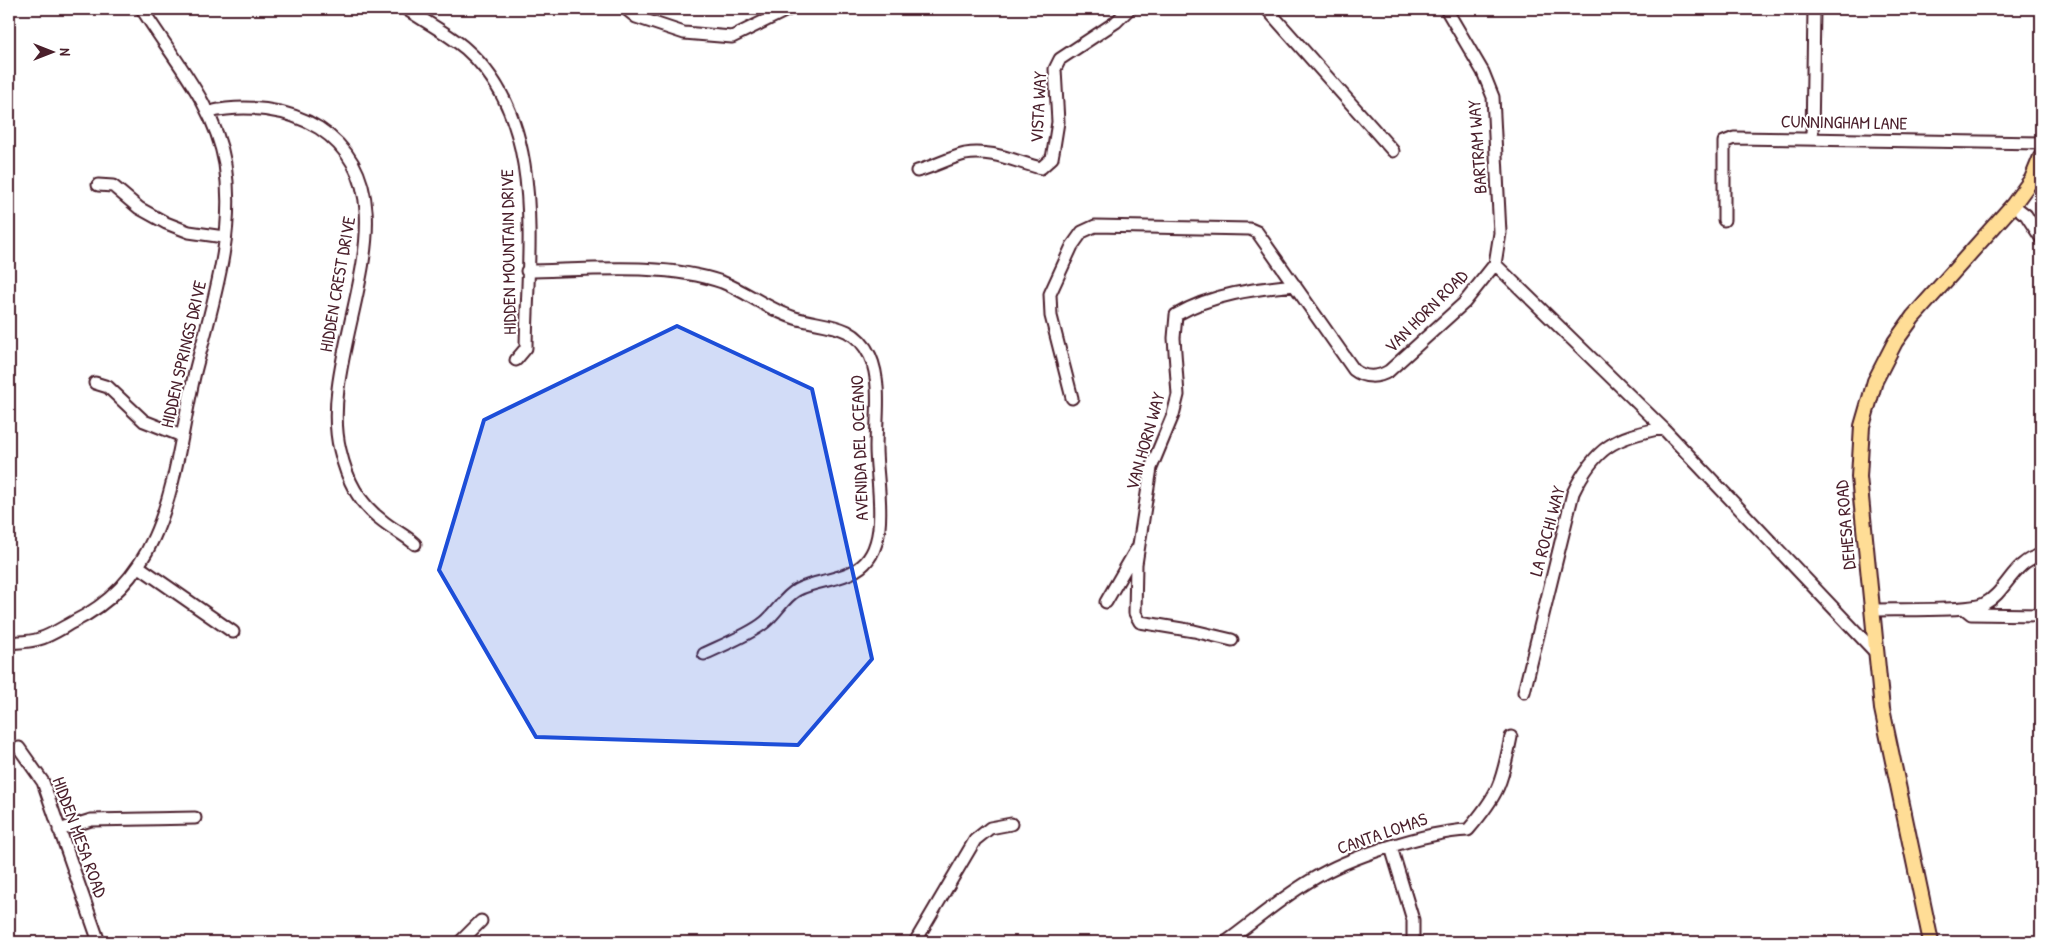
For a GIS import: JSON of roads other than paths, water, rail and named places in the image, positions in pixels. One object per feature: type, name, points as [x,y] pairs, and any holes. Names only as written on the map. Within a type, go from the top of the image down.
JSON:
[{"type":"main road","name":"DEHESA ROAD","points":[[1931,942],[1882,709],[1859,460],[1862,426],[1870,395],[1887,354],[1913,317],[2013,205],[2032,179],[2041,157]]},
{"type":"street","name":"HIDDEN SPRINGS DRIVE","points":[[9,643],[39,640],[86,617],[118,591],[138,566],[152,544],[164,515],[195,373],[216,294],[227,210],[226,179],[220,144],[210,112],[142,9]]},
{"type":"street","name":"HIDDEN MOUNTAIN DRIVE","points":[[406,9],[466,49],[490,78],[508,110],[520,142],[527,175],[526,348],[516,360]]},
{"type":"street","points":[[626,9],[636,17],[684,32],[732,37],[789,9]]},
{"type":"street","name":"VISTA WAY","points":[[917,171],[965,154],[980,153],[993,154],[1041,168],[1052,158],[1054,147],[1058,122],[1055,69],[1060,59],[1116,22],[1129,9]]},
{"type":"street","points":[[1267,9],[1393,151]]},
{"type":"street","name":"BARTRAM WAY","points":[[1446,9],[1483,72],[1493,97],[1500,233],[1495,264]]},
{"type":"street","points":[[1812,138],[1814,9]]},
{"type":"street","name":"HIDDEN CREST DRIVE","points":[[210,112],[230,108],[250,108],[286,114],[305,121],[324,132],[341,147],[359,176],[366,197],[368,231],[338,383],[335,418],[338,442],[346,471],[358,498],[382,521],[415,544]]},
{"type":"street","name":"CUNNINGHAM LANE","points":[[1724,220],[1724,142],[1734,138],[2041,143]]},
{"type":"street","points":[[98,185],[113,186],[139,208],[166,224],[189,232],[224,237]]},
{"type":"street","points":[[2013,205],[2026,215],[2041,238]]},
{"type":"street","name":"VAN HORN ROAD","points":[[1072,398],[1051,316],[1050,294],[1072,246],[1082,232],[1095,226],[1250,229],[1261,236],[1354,370],[1369,376],[1383,375],[1464,303],[1495,264]]},
{"type":"street","points":[[1495,264],[1663,428],[1877,654]]},
{"type":"street","name":"AVENIDA DEL OCEANO","points":[[527,272],[627,269],[697,275],[723,282],[794,318],[840,327],[860,342],[870,356],[876,387],[876,468],[881,522],[876,546],[862,566],[856,570],[797,590],[764,623],[704,654]]},
{"type":"street","name":"VAN HORN WAY","points":[[1106,602],[1139,545],[1151,468],[1173,415],[1178,396],[1174,338],[1176,315],[1195,304],[1253,289],[1295,285]]},
{"type":"street","points":[[95,383],[108,387],[144,421],[182,436]]},
{"type":"street","name":"LA ROCHI WAY","points":[[1524,692],[1573,492],[1580,477],[1602,450],[1629,434],[1663,428]]},
{"type":"street","points":[[1139,545],[1136,564],[1135,613],[1140,622],[1194,631],[1232,640]]},
{"type":"street","points":[[1872,610],[1976,607],[2001,592],[2014,572],[2024,563],[2041,555]]},
{"type":"street","points":[[138,566],[233,632]]},
{"type":"street","points":[[1963,608],[1971,614],[2041,614]]},
{"type":"street","name":"CANTA LOMAS","points":[[1226,942],[1314,878],[1341,865],[1390,847],[1444,831],[1468,830],[1490,804],[1499,788],[1511,737]]},
{"type":"street","name":"HIDDEN MESA ROAD","points":[[19,748],[44,782],[99,942]]},
{"type":"street","points":[[59,830],[90,820],[195,818]]},
{"type":"street","points":[[915,942],[975,840],[990,828],[1011,824]]},
{"type":"street","points":[[1390,847],[1413,920],[1414,942]]},
{"type":"street","points":[[460,942],[480,922]]}]
